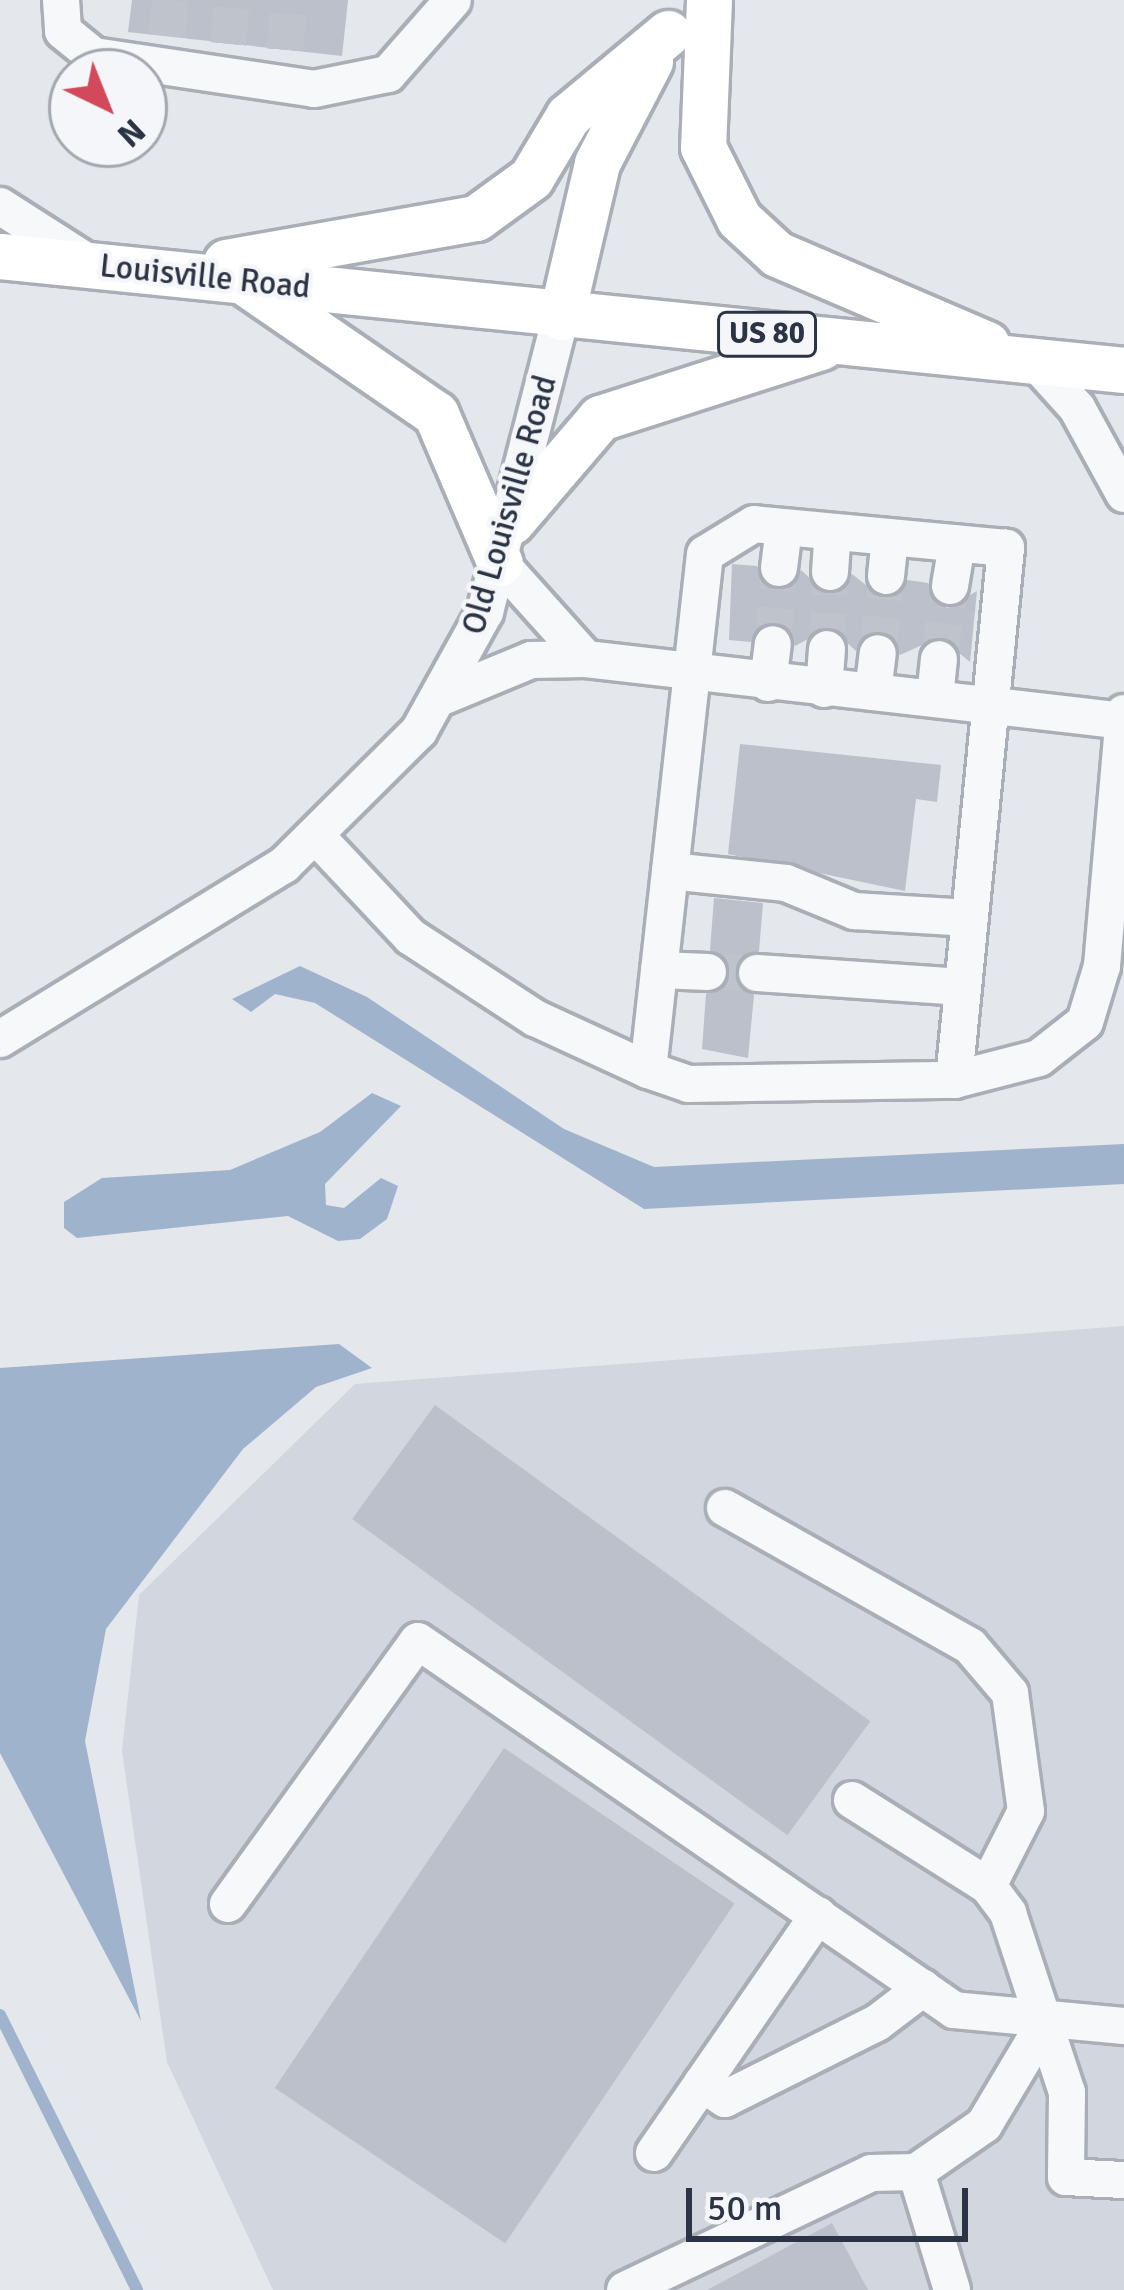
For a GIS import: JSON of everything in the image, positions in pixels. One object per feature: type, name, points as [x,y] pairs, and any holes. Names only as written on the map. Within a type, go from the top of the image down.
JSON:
[{"type":"main road","points":[[709,0],[703,147],[739,219],[778,254],[1039,367]]},
{"type":"main road","points":[[169,271],[476,218],[531,178],[568,116],[680,16]]},
{"type":"main road","points":[[561,317],[597,163],[680,16]]},
{"type":"main road","name":"Louisville Road","points":[[0,256],[235,276],[410,302],[561,317]]},
{"type":"main road","points":[[235,276],[436,414],[506,543],[600,418],[844,340]]},
{"type":"main road","name":"US 80","points":[[561,317],[844,340],[1039,367],[1124,370]]},
{"type":"street","points":[[61,0],[76,46],[166,51],[284,67],[341,89],[388,74],[453,0]]},
{"type":"street","points":[[0,206],[92,265]]},
{"type":"street","name":"Old Louisville Road","points":[[0,1039],[317,837],[444,696],[506,543],[561,317]]},
{"type":"street","points":[[1039,367],[1077,408],[1124,494]]},
{"type":"street","points":[[648,1070],[705,554],[754,524],[1006,548],[954,1080]]},
{"type":"street","points":[[779,568],[784,528]]},
{"type":"street","points":[[830,572],[833,533]]},
{"type":"street","points":[[886,576],[890,539]]},
{"type":"street","points":[[506,543],[586,659]]},
{"type":"street","points":[[950,586],[957,544]]},
{"type":"street","points":[[768,683],[773,644]]},
{"type":"street","points":[[824,689],[827,649]]},
{"type":"street","points":[[873,692],[878,653]]},
{"type":"street","points":[[317,837],[411,937],[535,1018],[689,1084],[954,1080],[1039,1058],[1084,1022],[1102,966],[1124,717],[692,675],[586,659],[530,660],[444,696]]},
{"type":"street","points":[[935,697],[939,659]]},
{"type":"street","points":[[670,871],[786,883],[854,911],[970,918]]},
{"type":"street","points":[[659,970],[708,972]]},
{"type":"street","points":[[757,973],[963,987]]},
{"type":"street","points":[[725,1508],[970,1646],[1010,1693],[1026,1811],[988,1886]]},
{"type":"street","points":[[228,1904],[418,1641],[954,2010],[1124,2026]]},
{"type":"street","points":[[853,1800],[988,1886],[1046,2020],[1067,2092],[1066,2177],[1124,2180]]},
{"type":"street","points":[[654,2153],[818,1915]]},
{"type":"street","points":[[702,2084],[725,2099],[877,2023],[922,1988]]},
{"type":"street","points":[[625,2290],[871,2174],[916,2172],[984,2125],[1046,2020]]},
{"type":"street","points":[[916,2172],[952,2290]]},
{"type":"shaded area","points":[[1124,1326],[1124,2290],[273,2290],[167,2062],[122,1751],[139,1595],[355,1384]]},
{"type":"water","points":[[300,966],[367,997],[564,1129],[654,1167],[1124,1144],[1124,1184],[644,1209],[315,1003],[275,994],[251,1012],[232,999]]},
{"type":"water","points":[[372,1093],[401,1106],[325,1184],[326,1205],[344,1208],[381,1178],[398,1186],[387,1219],[360,1239],[338,1241],[288,1216],[77,1238],[64,1228],[64,1202],[102,1178],[230,1170],[320,1132]]},
{"type":"water","points":[[339,1344],[372,1368],[316,1387],[243,1449],[106,1629],[85,1741],[141,2021],[0,1753],[0,1368]]},
{"type":"building","points":[[132,0],[348,0],[342,56],[128,32]]},
{"type":"building","points":[[732,564],[757,566],[777,590],[801,570],[827,594],[852,574],[882,598],[908,580],[928,583],[947,608],[977,591],[970,662],[940,637],[900,655],[880,631],[856,651],[830,627],[795,646],[775,622],[751,642],[729,640]]},
{"type":"building","points":[[740,744],[941,765],[937,802],[916,799],[905,891],[728,854]]},
{"type":"building","points":[[714,898],[763,903],[759,951],[735,970],[754,995],[748,1058],[702,1049],[706,994],[730,974],[710,950]]},
{"type":"building","points":[[435,1405],[870,1721],[787,1835],[352,1519]]},
{"type":"building","points":[[504,1748],[734,1903],[505,2243],[275,2088]]},
{"type":"building","points":[[832,2223],[868,2290],[707,2290]]},
{"type":"waterway","points":[[0,2015],[137,2290]]},
{"type":"tunnel","points":[[167,36],[170,0]]},
{"type":"tunnel","points":[[228,44],[232,0]]},
{"type":"tunnel","points":[[285,50],[289,0]]},
{"type":"tunnel","points":[[773,644],[779,568]]},
{"type":"tunnel","points":[[827,649],[830,572]]},
{"type":"tunnel","points":[[878,653],[886,576]]},
{"type":"tunnel","points":[[939,659],[950,586]]},
{"type":"tunnel","points":[[708,972],[757,973]]}]
